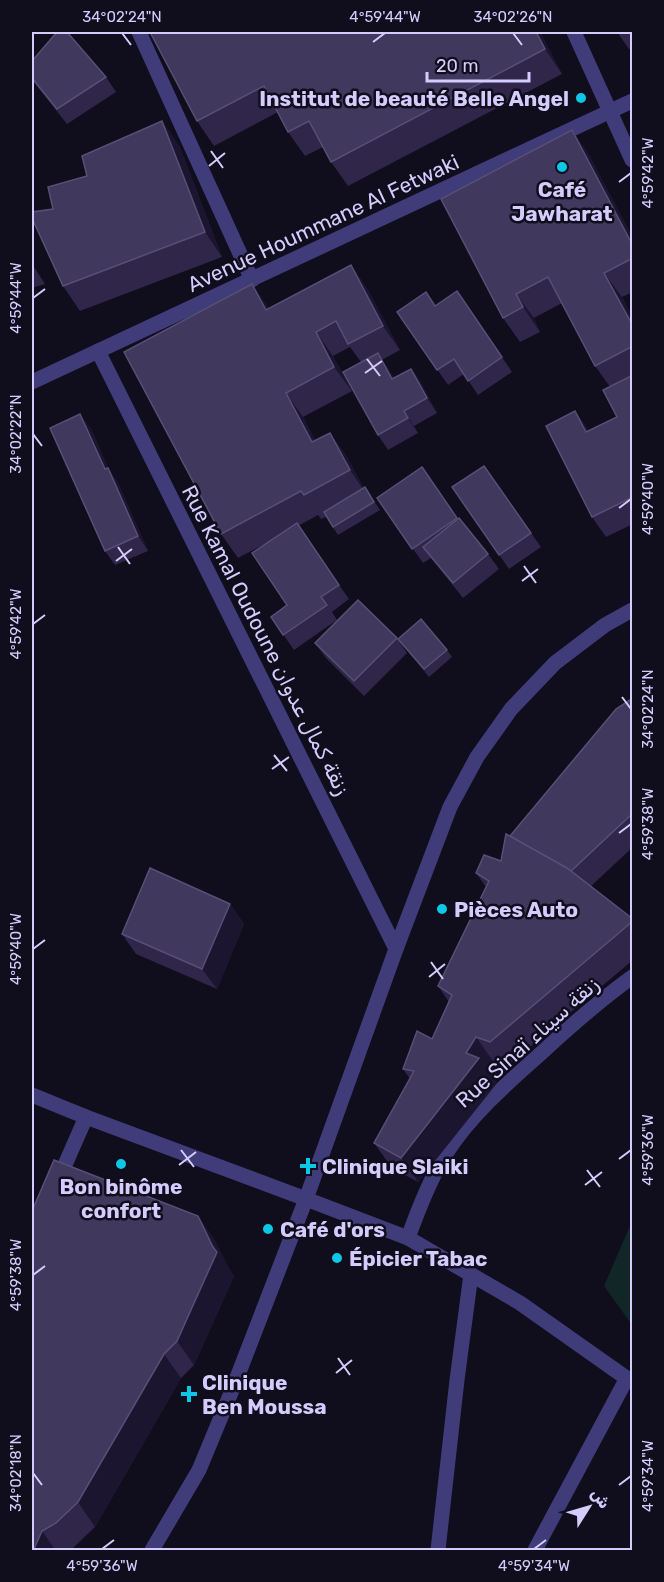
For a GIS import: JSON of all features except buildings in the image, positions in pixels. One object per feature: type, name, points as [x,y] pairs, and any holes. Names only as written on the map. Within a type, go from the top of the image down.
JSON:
[{"type":"street","points":[[139,32],[252,280]]},
{"type":"street","points":[[573,32],[633,160]]},
{"type":"street","name":"Avenue Hoummane Al Fetwaki","points":[[32,382],[633,101]]},
{"type":"street","name":"Rue Kamal Oudoune زنقة كمال عدوان","points":[[98,351],[396,949]]},
{"type":"street","points":[[152,1551],[198,1470],[233,1388],[306,1198],[450,807],[477,756],[511,709],[555,663],[605,625],[633,610]]},
{"type":"street","name":"Rue Sinaï زنقة سيناء","points":[[408,1238],[424,1195],[445,1155],[471,1119],[557,1038],[633,977]]},
{"type":"street","points":[[32,1095],[408,1238],[519,1303],[630,1380],[535,1551]]},
{"type":"street","points":[[50,1199],[86,1117]]},
{"type":"street","points":[[438,1551],[471,1274]]},
{"type":"green space","points":[[632,1221],[632,1325],[604,1286]]},
{"type":"place","name":"Institut de beauté Belle Angel","points":[[581,98]]},
{"type":"place","name":"Café Jawharat","points":[[562,167]]},
{"type":"place","name":"Pièces Auto","points":[[442,909]]},
{"type":"place","name":"Bon binôme confort","points":[[121,1164]]},
{"type":"place","name":"Clinique Slaiki","points":[[308,1166]]},
{"type":"place","name":"Café d'ors","points":[[268,1229]]},
{"type":"place","name":"Épicier Tabac","points":[[337,1258]]},
{"type":"place","name":"Clinique Ben Moussa","points":[[189,1394]]}]
